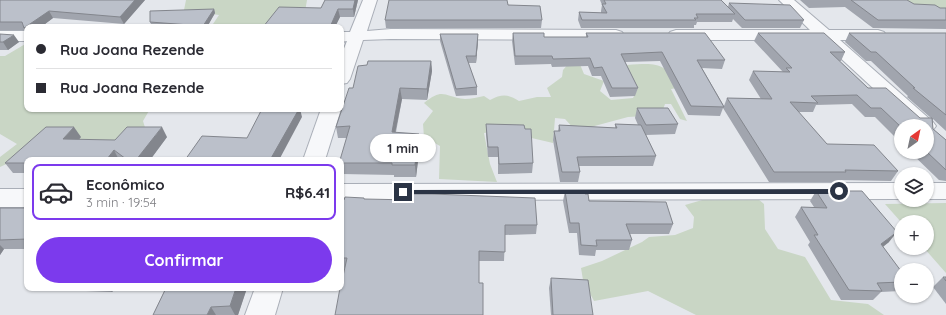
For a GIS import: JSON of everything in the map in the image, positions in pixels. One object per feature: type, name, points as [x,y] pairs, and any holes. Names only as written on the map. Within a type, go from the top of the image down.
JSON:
[{"type":"street","points":[[344,61],[348,37],[370,0]]},
{"type":"street","points":[[786,0],[918,119]]},
{"type":"street","points":[[348,37],[391,34],[628,35]]},
{"type":"street","points":[[660,35],[890,35]]},
{"type":"street","points":[[0,36],[24,36]]},
{"type":"street","points":[[315,157],[330,112]]},
{"type":"street","points":[[344,192],[894,191]]},
{"type":"street","points":[[934,191],[946,191]]},
{"type":"street","points":[[0,198],[24,198]]},
{"type":"street","points":[[260,315],[268,291]]},
{"type":"green space","points":[[186,0],[307,0],[305,12],[295,24],[213,24],[219,15],[184,10]]},
{"type":"green space","points":[[872,0],[946,0],[946,13]]},
{"type":"green space","points":[[24,45],[24,112],[148,112],[143,121],[147,134],[114,142],[30,153],[0,167],[0,157],[17,144],[0,134],[0,56],[5,56]]},
{"type":"green space","points":[[579,62],[584,74],[604,81],[600,91],[611,100],[633,98],[638,88],[631,77],[627,65],[653,64],[659,66],[670,73],[683,87],[671,89],[687,121],[680,119],[671,104],[665,104],[661,115],[628,117],[576,131],[565,119],[555,118],[553,143],[502,131],[484,133],[490,164],[497,182],[439,179],[440,146],[424,137],[423,124],[433,111],[424,103],[440,94],[465,99],[484,96],[490,100],[505,96],[512,97],[519,101],[537,97],[551,97],[547,88],[562,77],[563,70],[569,63]]},
{"type":"green space","points":[[752,194],[764,204],[765,229],[778,249],[805,257],[831,300],[868,304],[884,315],[696,315],[648,291],[594,301],[583,280],[581,268],[602,261],[642,242],[649,237],[675,235],[693,228],[694,217],[685,205],[716,196]]},
{"type":"green space","points":[[934,203],[946,203],[946,273],[930,255],[934,255],[934,215],[895,215],[885,204],[894,204],[894,207],[934,207]]},
{"type":"building","points":[[0,0],[135,0],[120,17],[49,11],[30,24],[24,24],[24,28],[22,22],[0,22]]},
{"type":"building","points":[[325,0],[355,0],[353,9],[338,9],[331,24],[265,24],[279,7],[321,8]]},
{"type":"building","points":[[389,0],[507,0],[508,5],[540,6],[542,20],[385,20]]},
{"type":"building","points":[[604,0],[721,0],[735,14],[696,14],[698,18],[694,18],[696,20],[582,20],[579,12],[607,13],[602,4],[606,4]]},
{"type":"building","points":[[851,0],[907,0],[914,4],[935,5],[940,8],[946,8],[946,20],[878,20]]},
{"type":"building","points":[[729,3],[790,5],[804,20],[745,20]]},
{"type":"building","points":[[214,9],[204,24],[150,22],[150,11]]},
{"type":"building","points":[[513,33],[544,33],[544,37],[588,37],[586,33],[705,33],[725,60],[697,60],[724,107],[691,106],[662,52],[621,54],[638,88],[612,88],[602,67],[594,68],[590,58],[553,59],[552,56],[515,56]]},
{"type":"building","points":[[758,33],[824,33],[845,52],[830,52],[868,88],[886,88],[920,118],[932,119],[894,119],[894,120],[881,108],[871,108],[857,95],[811,96],[818,103],[790,102],[827,144],[874,145],[894,167],[894,171],[845,170],[846,172],[774,172],[727,98],[772,99],[753,71],[790,72],[786,68],[792,68]]},
{"type":"building","points":[[849,33],[946,33],[946,115],[913,88],[915,88],[876,52],[871,52]]},
{"type":"building","points":[[0,34],[14,35],[3,42],[0,42]]},
{"type":"building","points":[[440,34],[478,34],[476,56],[466,56],[477,87],[456,89]]},
{"type":"building","points":[[368,61],[431,61],[427,89],[400,88],[392,132],[419,134],[415,165],[392,165],[392,163],[344,163],[344,157],[341,157],[350,126],[336,127],[341,112],[344,112],[344,103],[349,88],[353,88],[358,66],[367,65]]},
{"type":"building","points":[[637,108],[668,108],[678,124],[646,125]]},
{"type":"building","points":[[260,112],[297,112],[272,157],[187,157],[202,136],[247,138]]},
{"type":"building","points":[[486,124],[524,125],[525,129],[531,129],[533,163],[499,164],[498,147],[488,147]]},
{"type":"building","points":[[615,124],[641,125],[656,156],[577,157],[580,172],[562,172],[554,131],[560,131],[559,125],[617,128]]},
{"type":"building","points":[[46,127],[74,127],[63,139],[115,140],[127,127],[162,127],[138,157],[123,157],[114,150],[109,157],[24,157],[24,163],[5,163]]},
{"type":"building","points":[[934,130],[946,140],[946,170],[934,159]]},
{"type":"building","points":[[565,191],[584,191],[585,194],[588,194],[589,201],[666,202],[673,224],[626,224],[632,240],[596,240],[597,246],[581,245],[579,223],[570,223]]},
{"type":"building","points":[[816,191],[862,191],[894,228],[894,234],[881,244],[895,263],[894,282],[877,283],[882,291],[849,290],[814,235],[818,235],[801,207],[827,208]]},
{"type":"building","points":[[413,194],[535,198],[537,225],[505,225],[505,252],[479,251],[479,283],[483,283],[483,315],[335,315],[339,291],[344,291],[344,272],[347,258],[344,258],[345,197],[413,200]]},
{"type":"building","points":[[0,208],[24,208],[24,239],[0,240]]},
{"type":"building","points":[[551,278],[588,280],[593,315],[553,315]]},
{"type":"building","points":[[165,291],[235,291],[230,306],[211,307],[207,315],[153,315]]},
{"type":"route","points":[[403,192],[839,191]]}]
